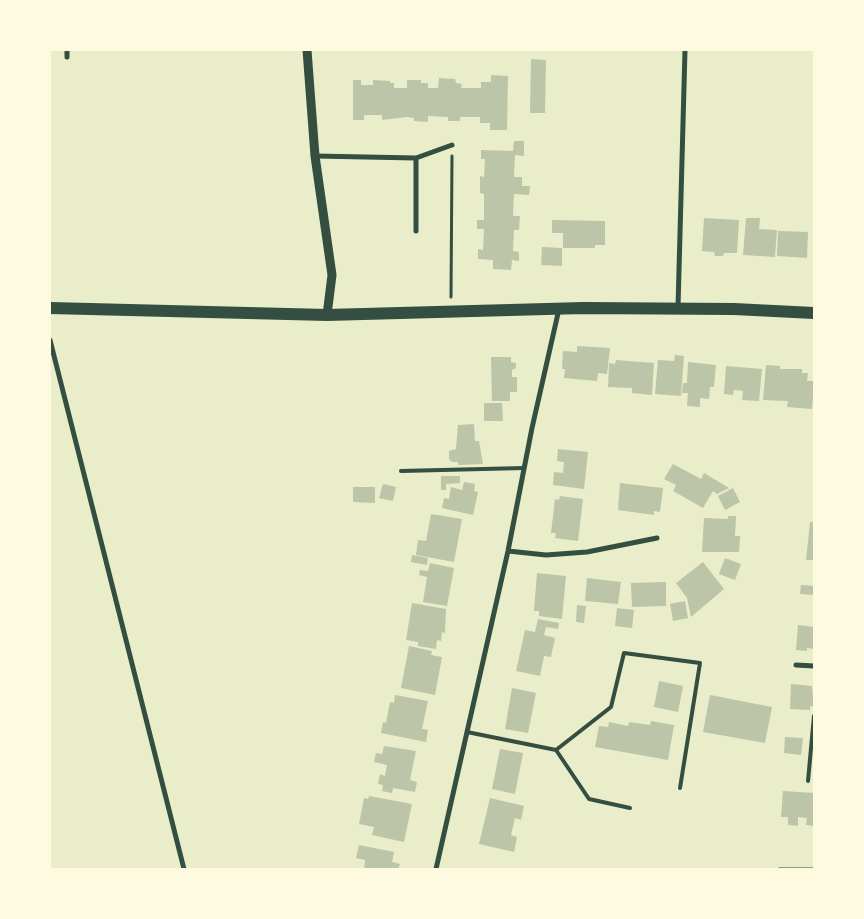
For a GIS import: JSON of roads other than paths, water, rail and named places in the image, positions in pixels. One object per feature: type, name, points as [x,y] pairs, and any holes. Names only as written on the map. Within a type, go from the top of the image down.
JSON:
[{"type":"main road","points":[[50,308],[327,315],[451,310],[678,308],[814,313]]},
{"type":"street","points":[[67,50],[67,57]]},
{"type":"street","points":[[307,50],[316,156],[332,275],[327,315]]},
{"type":"street","points":[[678,308],[685,50]]},
{"type":"street","points":[[316,156],[416,158],[452,145]]},
{"type":"street","points":[[416,158],[416,231]]},
{"type":"street","points":[[436,869],[508,552],[524,468],[559,309]]},
{"type":"street","points":[[50,340],[184,869]]},
{"type":"street","points":[[508,552],[546,555],[579,552],[657,538]]},
{"type":"street","points":[[796,665],[814,666]]},
{"type":"lane","points":[[400,471],[524,468]]},
{"type":"lane","points":[[556,750],[610,707],[624,653],[700,663],[680,788]]},
{"type":"lane","points":[[808,781],[814,716]]},
{"type":"lane","points":[[467,732],[556,750],[589,799],[630,808]]}]
